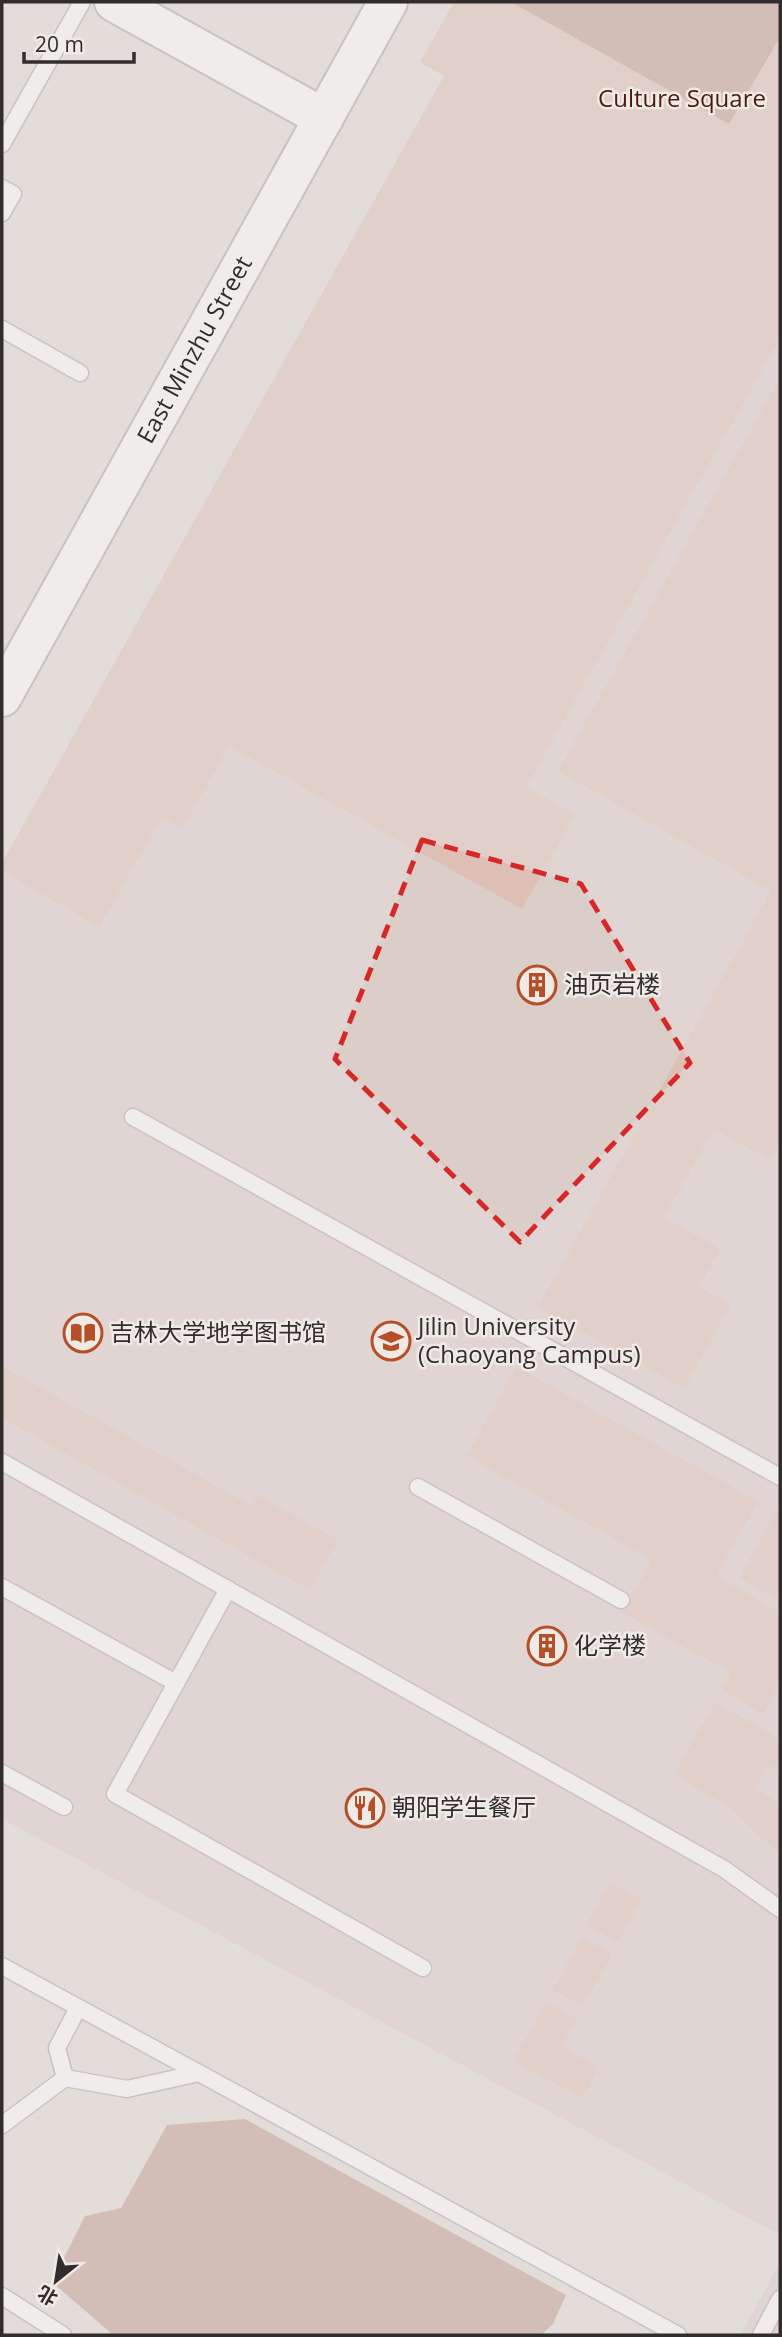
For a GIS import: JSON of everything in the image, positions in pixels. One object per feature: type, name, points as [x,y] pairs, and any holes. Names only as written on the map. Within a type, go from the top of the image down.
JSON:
[{"type":"main road","points":[[114,2],[324,118]]},
{"type":"main road","name":"East Minzhu Street","points":[[2,697],[388,2]]},
{"type":"lane","points":[[2,144],[82,2]]},
{"type":"lane","points":[[2,188],[12,194],[2,213]]},
{"type":"lane","points":[[2,329],[80,373]]},
{"type":"lane","points":[[133,1117],[780,1477]]},
{"type":"lane","points":[[2,1462],[724,1869],[780,1909]]},
{"type":"lane","points":[[418,1487],[621,1600]]},
{"type":"lane","points":[[2,1587],[176,1683]]},
{"type":"lane","points":[[228,1588],[115,1794],[423,1968]]},
{"type":"lane","points":[[2,1773],[64,1807]]},
{"type":"lane","points":[[2,1966],[678,2335]]},
{"type":"lane","points":[[65,2078],[57,2048],[78,2008]]},
{"type":"lane","points":[[2,2125],[65,2078],[127,2089],[199,2073]]},
{"type":"lane","points":[[2,2297],[63,2335]]},
{"type":"lane","points":[[761,2335],[780,2299]]},
{"type":"highlighted area","points":[[422,840],[581,884],[690,1063],[520,1242],[335,1059]]},
{"type":"shaded area","points":[[511,2],[780,2],[780,37],[729,124]]},
{"type":"shaded area","name":"Jilin University (Chaoyang Campus)","points":[[780,265],[780,2235],[2,1819],[2,863]]},
{"type":"shaded area","points":[[245,2119],[566,2295],[553,2324],[541,2335],[113,2335],[52,2282],[85,2216],[121,2208],[167,2125]]},
{"type":"shaded area","points":[[780,2263],[780,2335],[740,2335]]},
{"type":"green space","name":"Culture Square","points":[[454,2],[780,2],[780,338],[526,787],[575,814],[522,909],[229,746],[183,828],[162,817],[99,927],[2,871],[2,863],[444,76],[420,62]]},
{"type":"green space","points":[[780,378],[780,1142],[770,1160],[714,1129],[664,1217],[720,1249],[699,1287],[731,1305],[684,1388],[538,1307],[771,891],[558,771]]},
{"type":"green space","points":[[2,1366],[252,1506],[258,1496],[338,1540],[310,1590],[2,1418]]},
{"type":"green space","points":[[516,1367],[758,1501],[716,1576],[780,1612],[780,1683],[763,1714],[722,1690],[731,1673],[623,1613],[652,1560],[467,1456]]},
{"type":"green space","points":[[776,1511],[780,1513],[780,1600],[739,1578]]},
{"type":"green space","points":[[715,1702],[780,1739],[780,1761],[776,1769],[768,1765],[755,1789],[780,1803],[780,1855],[727,1805],[674,1775]]},
{"type":"green space","points":[[610,1882],[642,1899],[618,1942],[586,1925]]},
{"type":"green space","points":[[582,1937],[612,1954],[583,2006],[553,1990]]},
{"type":"green space","points":[[546,2002],[577,2018],[561,2047],[599,2067],[582,2098],[513,2061]]},
{"type":"place","name":"油页岩楼","points":[[537,985]]},
{"type":"place","name":"吉林大学地学图书馆","points":[[83,1333]]},
{"type":"place","name":"Jilin University (Chaoyang Campus)","points":[[391,1341]]},
{"type":"place","name":"化学楼","points":[[547,1646]]},
{"type":"place","name":"朝阳学生餐厅","points":[[365,1808]]}]
